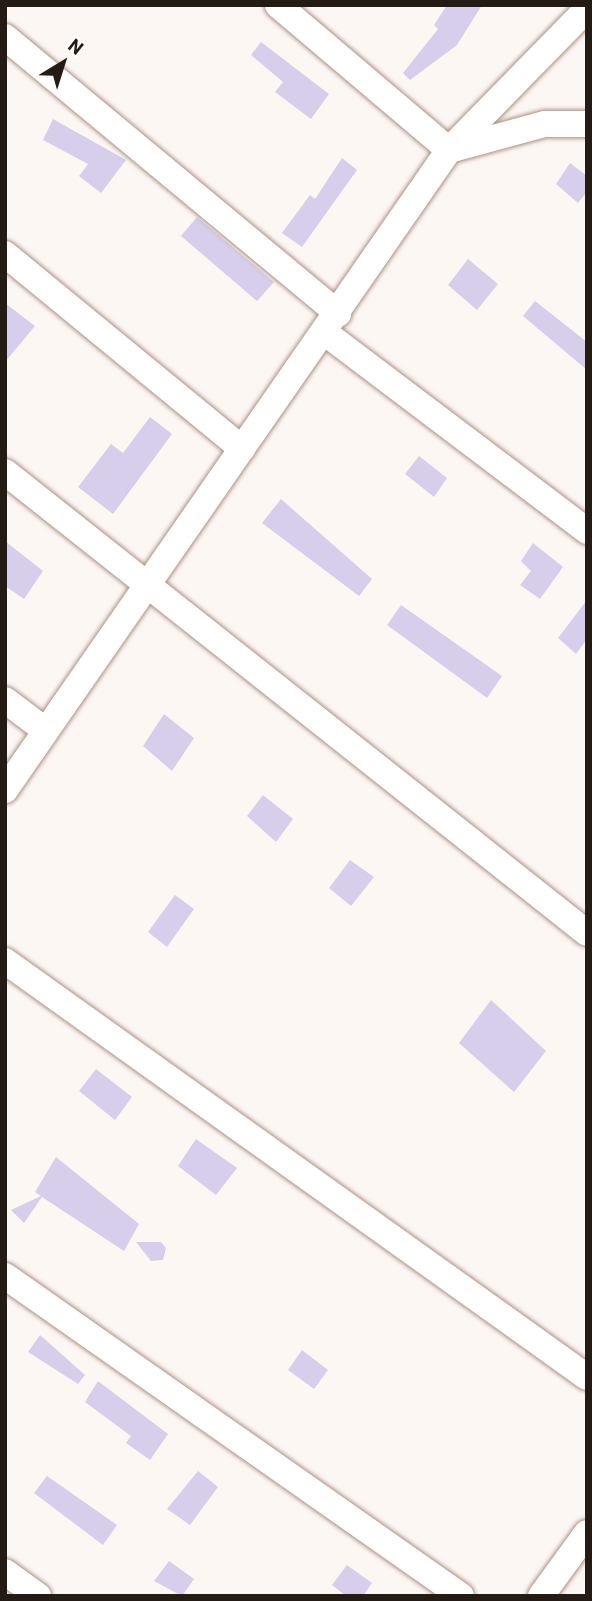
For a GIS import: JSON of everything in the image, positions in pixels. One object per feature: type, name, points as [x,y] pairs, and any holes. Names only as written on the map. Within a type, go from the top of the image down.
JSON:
[{"type":"street","points":[[278,5],[449,150]]},
{"type":"street","points":[[5,790],[449,150],[587,9]]},
{"type":"street","points":[[5,37],[331,323],[587,531]]},
{"type":"street","points":[[449,150],[544,124],[587,124]]},
{"type":"street","points":[[5,254],[243,449]]},
{"type":"street","points":[[5,472],[587,933]]},
{"type":"street","points":[[5,700],[45,730]]},
{"type":"street","points":[[5,961],[587,1377]]},
{"type":"street","points":[[5,1276],[461,1596]]},
{"type":"street","points":[[541,1596],[587,1533]]},
{"type":"street","points":[[5,1572],[38,1596]]},
{"type":"building","points":[[447,5],[482,5],[457,45],[410,80],[403,73],[438,29],[434,25]]},
{"type":"building","points":[[261,42],[329,94],[311,119],[275,92],[283,82],[251,55]]},
{"type":"building","points":[[53,119],[126,160],[101,193],[79,176],[88,164],[43,140]]},
{"type":"building","points":[[342,158],[357,170],[302,247],[282,233],[310,195],[315,199]]},
{"type":"building","points":[[570,163],[587,176],[587,192],[578,203],[556,184]]},
{"type":"building","points":[[197,217],[274,282],[257,301],[181,236]]},
{"type":"building","points":[[468,259],[498,284],[477,310],[448,285]]},
{"type":"building","points":[[535,301],[587,342],[587,370],[523,316]]},
{"type":"building","points":[[5,303],[35,326],[5,362]]},
{"type":"building","points":[[150,417],[172,434],[113,514],[78,487],[111,444],[123,453]]},
{"type":"building","points":[[419,456],[447,478],[434,497],[405,474]]},
{"type":"building","points":[[281,499],[372,579],[359,596],[262,523]]},
{"type":"building","points":[[5,541],[43,571],[24,599],[5,586]]},
{"type":"building","points":[[533,543],[563,567],[540,599],[520,585],[531,571],[521,561]]},
{"type":"building","points":[[587,600],[587,639],[576,654],[558,638]]},
{"type":"building","points":[[401,605],[502,676],[487,698],[387,625]]},
{"type":"building","points":[[164,714],[194,738],[172,771],[143,746]]},
{"type":"building","points":[[263,795],[293,819],[276,842],[247,816]]},
{"type":"building","points":[[350,860],[374,877],[351,906],[329,888]]},
{"type":"building","points":[[175,895],[194,909],[167,947],[148,932]]},
{"type":"building","points":[[491,1000],[546,1051],[514,1092],[459,1043]]},
{"type":"building","points":[[96,1069],[132,1097],[115,1120],[79,1091]]},
{"type":"building","points":[[196,1139],[237,1168],[216,1195],[178,1166]]},
{"type":"building","points":[[56,1157],[139,1224],[124,1251],[42,1197],[24,1223],[11,1210],[41,1196],[35,1192]]},
{"type":"building","points":[[136,1242],[161,1242],[166,1248],[163,1260],[151,1261]]},
{"type":"building","points":[[40,1335],[85,1375],[78,1384],[28,1352]]},
{"type":"building","points":[[302,1350],[328,1370],[314,1389],[288,1370]]},
{"type":"building","points":[[98,1381],[168,1434],[150,1460],[126,1443],[131,1436],[85,1402]]},
{"type":"building","points":[[198,1471],[218,1487],[190,1525],[167,1509]]},
{"type":"building","points":[[47,1476],[117,1525],[103,1545],[34,1493]]},
{"type":"building","points":[[169,1561],[194,1579],[182,1596],[154,1581]]},
{"type":"building","points":[[347,1565],[372,1583],[363,1596],[346,1596],[332,1585]]}]
